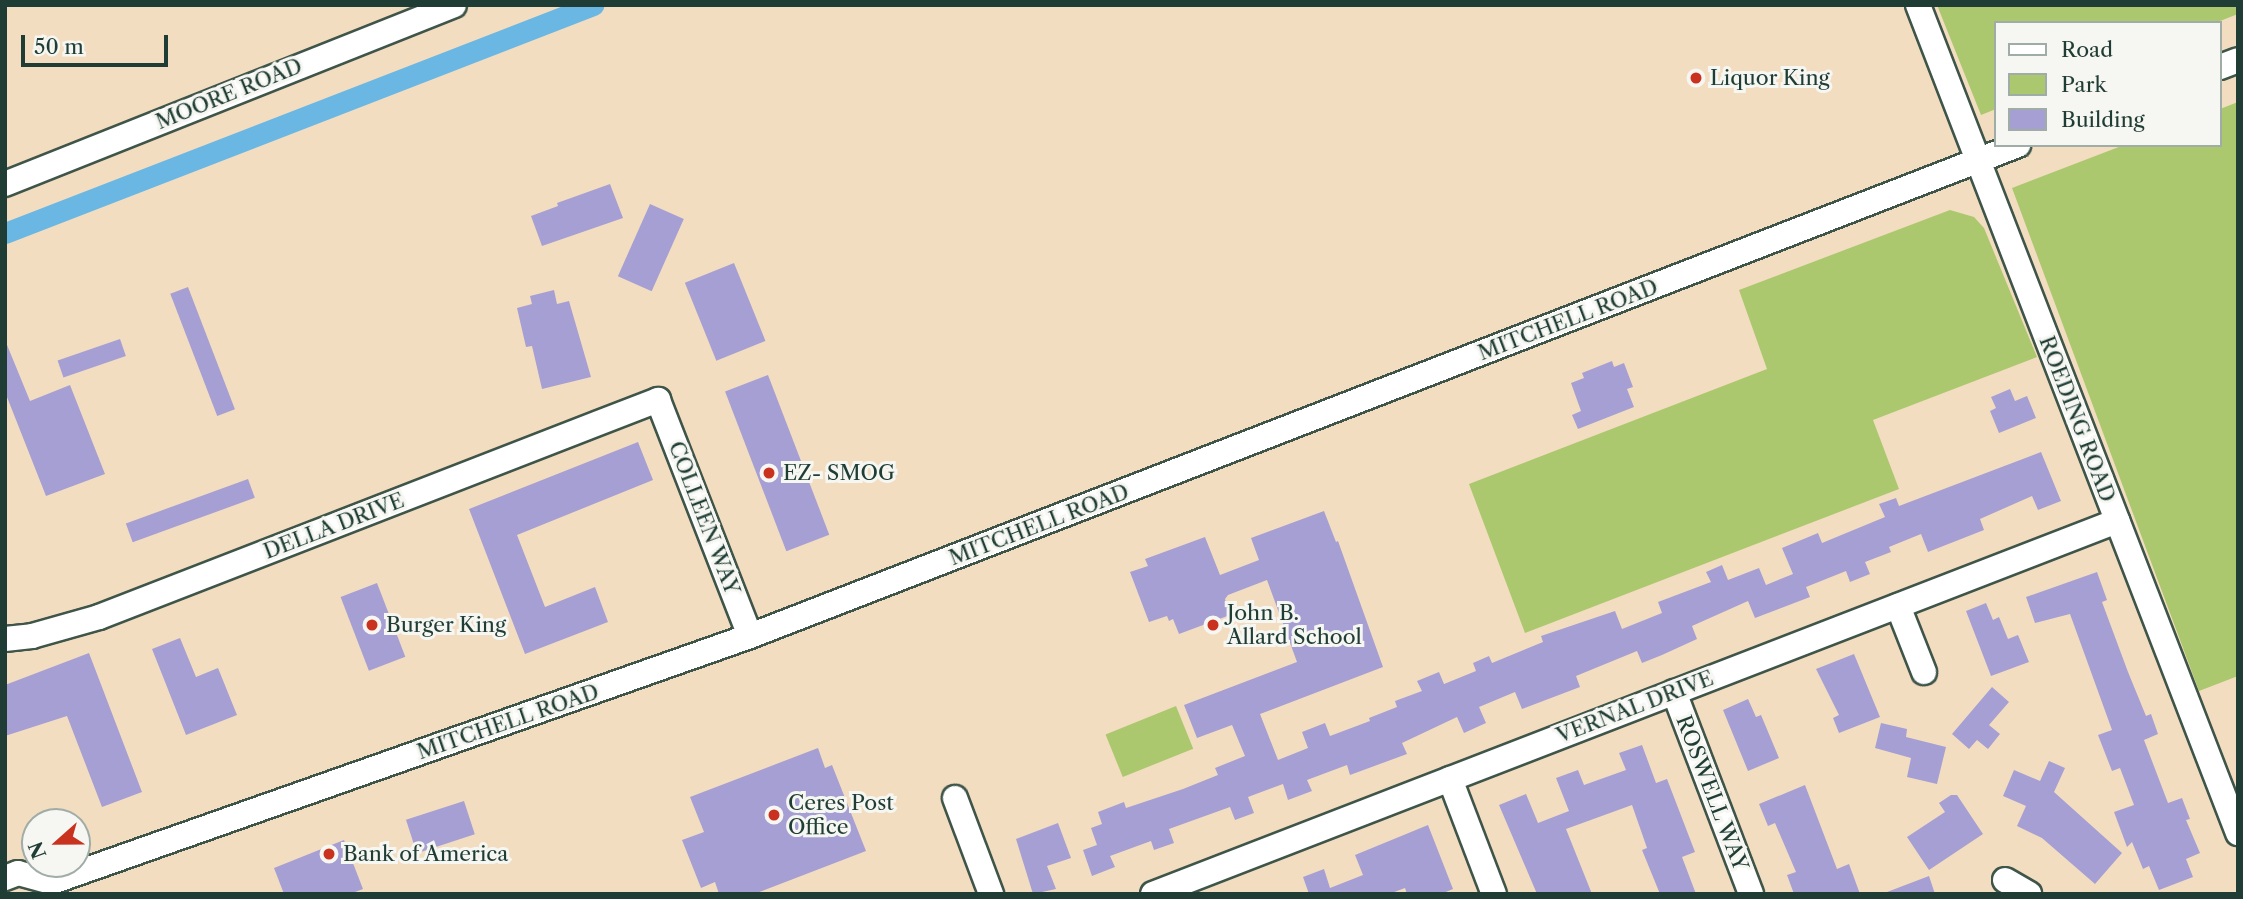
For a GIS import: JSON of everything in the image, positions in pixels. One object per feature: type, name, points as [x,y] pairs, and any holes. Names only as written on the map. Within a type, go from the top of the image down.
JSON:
[{"type":"street","name":"MOORE ROAD","points":[[5,184],[454,5]]},
{"type":"street","name":"ROEDING ROAD","points":[[1918,5],[2238,832]]},
{"type":"street","name":"MITCHELL ROAD","points":[[5,878],[18,873],[48,888],[750,636],[2013,147]]},
{"type":"street","name":"COLLEEN WAY","points":[[658,400],[750,636]]},
{"type":"street","name":"DELLA DRIVE","points":[[5,639],[32,636],[99,617],[658,400]]},
{"type":"street","name":"VERNAL DRIVE","points":[[1153,894],[2116,521]]},
{"type":"street","points":[[1898,606],[1924,672]]},
{"type":"street","name":"ROSWELL WAY","points":[[1674,692],[1751,894]]},
{"type":"street","points":[[1450,779],[1494,894]]},
{"type":"street","points":[[955,798],[991,894]]},
{"type":"street","points":[[2005,880],[2029,894]]},
{"type":"green space","points":[[1937,5],[2238,5],[2238,14],[2220,21],[1994,21],[1994,110],[1981,115]]},
{"type":"green space","points":[[2238,102],[2238,676],[2199,691],[2012,188],[2119,147],[2222,147],[2222,108]]},
{"type":"green space","points":[[1950,210],[1974,217],[1984,228],[2037,357],[1873,420],[1899,489],[1525,633],[1469,484],[1767,369],[1739,290]]},
{"type":"green space","points":[[1176,706],[1193,749],[1123,777],[1106,734]]},
{"type":"building","points":[[610,184],[623,218],[542,246],[531,216],[558,206],[557,203]]},
{"type":"building","points":[[650,204],[684,219],[652,291],[618,276]]},
{"type":"building","points":[[734,263],[765,341],[716,361],[685,283]]},
{"type":"building","points":[[188,287],[235,409],[217,416],[170,294]]},
{"type":"building","points":[[554,290],[557,304],[569,301],[591,377],[542,389],[532,346],[526,347],[517,308],[532,304],[530,296]]},
{"type":"building","points":[[120,339],[126,356],[63,378],[58,360]]},
{"type":"building","points":[[5,340],[30,401],[70,385],[105,474],[46,496],[5,392]]},
{"type":"building","points":[[1612,361],[1614,367],[1624,363],[1633,387],[1627,389],[1634,407],[1578,429],[1572,415],[1581,411],[1571,383],[1584,378],[1582,373]]},
{"type":"building","points":[[768,375],[829,535],[786,551],[725,391]]},
{"type":"building","points":[[2010,389],[2015,401],[2027,396],[2036,418],[1999,433],[1990,411],[1996,408],[1991,397]]},
{"type":"building","points":[[638,442],[653,480],[517,535],[545,607],[595,587],[608,622],[525,654],[469,509]]},
{"type":"building","points":[[2041,452],[2061,501],[2038,510],[2032,496],[1980,519],[1984,530],[1928,552],[1921,534],[1889,547],[1891,552],[1865,562],[1870,574],[1850,582],[1846,571],[1806,587],[1810,597],[1755,618],[1748,601],[1692,626],[1697,639],[1662,655],[1642,663],[1637,651],[1576,676],[1580,687],[1522,709],[1515,692],[1479,707],[1486,723],[1464,733],[1457,717],[1402,743],[1407,754],[1350,775],[1347,765],[1307,780],[1312,791],[1288,800],[1283,784],[1248,797],[1254,813],[1235,820],[1230,807],[1169,829],[1174,843],[1154,850],[1151,841],[1110,856],[1115,867],[1092,876],[1083,850],[1097,845],[1091,828],[1102,824],[1098,812],[1124,802],[1126,808],[1183,789],[1218,775],[1215,768],[1245,756],[1232,725],[1197,738],[1184,705],[1297,662],[1267,580],[1228,595],[1225,599],[1230,615],[1179,634],[1173,619],[1169,621],[1167,616],[1149,622],[1130,572],[1148,566],[1145,559],[1205,537],[1220,575],[1259,560],[1251,538],[1324,511],[1336,542],[1338,541],[1383,667],[1260,714],[1278,760],[1308,748],[1302,732],[1325,723],[1330,736],[1370,721],[1369,718],[1397,707],[1395,701],[1422,691],[1417,681],[1439,672],[1444,684],[1476,671],[1473,663],[1489,656],[1492,663],[1543,642],[1541,636],[1615,611],[1622,629],[1662,613],[1658,602],[1711,582],[1706,572],[1722,565],[1728,580],[1759,568],[1766,585],[1793,574],[1782,548],[1818,533],[1822,543],[1885,517],[1879,504],[1896,498],[1899,506]]},
{"type":"building","points":[[248,479],[255,498],[133,542],[126,523]]},
{"type":"building","points":[[2097,572],[2107,600],[2102,602],[2128,672],[2146,716],[2151,714],[2158,734],[2144,740],[2168,803],[2182,798],[2190,819],[2186,820],[2200,853],[2186,859],[2193,877],[2159,890],[2149,866],[2143,869],[2132,842],[2127,847],[2114,812],[2134,805],[2120,768],[2112,771],[2098,735],[2112,730],[2070,614],[2035,623],[2026,597]]},
{"type":"building","points":[[377,583],[405,657],[369,671],[341,597]]},
{"type":"building","points":[[1986,603],[1993,620],[1999,617],[2008,639],[2018,635],[2029,662],[1991,676],[1966,611]]},
{"type":"building","points":[[180,638],[196,677],[218,668],[237,715],[186,735],[152,649]]},
{"type":"building","points":[[89,653],[142,792],[102,807],[67,716],[5,736],[5,685]]},
{"type":"building","points":[[1854,654],[1880,717],[1839,733],[1833,718],[1839,715],[1816,669]]},
{"type":"building","points":[[1992,687],[2009,702],[1989,725],[2000,734],[1988,749],[1977,740],[1969,749],[1952,734]]},
{"type":"building","points":[[1748,699],[1756,717],[1761,715],[1779,758],[1748,771],[1723,710]]},
{"type":"building","points":[[1881,723],[1907,729],[1906,737],[1946,747],[1937,784],[1907,777],[1911,758],[1875,748]]},
{"type":"building","points":[[1642,745],[1656,783],[1667,779],[1695,852],[1682,857],[1696,894],[1660,894],[1642,850],[1647,848],[1632,805],[1566,829],[1592,894],[1537,894],[1499,805],[1526,794],[1538,823],[1569,811],[1556,778],[1578,770],[1584,785],[1626,770],[1619,753]]},
{"type":"building","name":"Ceres Post Office","points":[[818,748],[825,768],[832,765],[866,851],[754,894],[719,894],[715,882],[701,888],[682,840],[704,832],[690,797]]},
{"type":"building","points":[[2049,761],[2065,768],[2054,792],[2122,853],[2095,884],[2042,838],[2017,826],[2026,806],[2003,796],[2014,770],[2040,781]]},
{"type":"building","points":[[1805,785],[1837,869],[1849,864],[1860,894],[1794,894],[1787,875],[1796,872],[1775,823],[1768,826],[1759,804]]},
{"type":"building","points":[[1951,795],[1957,795],[1983,834],[1929,870],[1907,837],[1945,812],[1939,803]]},
{"type":"building","points":[[464,801],[475,834],[417,853],[406,820]]},
{"type":"building","points":[[1058,823],[1071,858],[1047,866],[1056,889],[1033,894],[1016,839]]},
{"type":"building","points":[[1428,825],[1453,889],[1441,894],[1407,894],[1405,888],[1389,894],[1309,894],[1303,877],[1324,869],[1330,888],[1363,875],[1355,855]]},
{"type":"building","name":"Bank of America","points":[[344,840],[363,889],[350,894],[284,894],[274,868]]},
{"type":"building","points":[[1929,876],[1935,894],[1887,894],[1887,892]]},
{"type":"waterway","points":[[5,233],[593,5]]},
{"type":"place","name":"Liquor King","points":[[1696,78]]},
{"type":"place","name":"EZ- SMOG","points":[[769,473]]},
{"type":"place","name":"Burger King","points":[[372,625]]},
{"type":"place","name":"John B. Allard School","points":[[1213,625]]},
{"type":"place","name":"Ceres Post Office","points":[[774,815]]},
{"type":"place","name":"Bank of America","points":[[329,854]]}]
